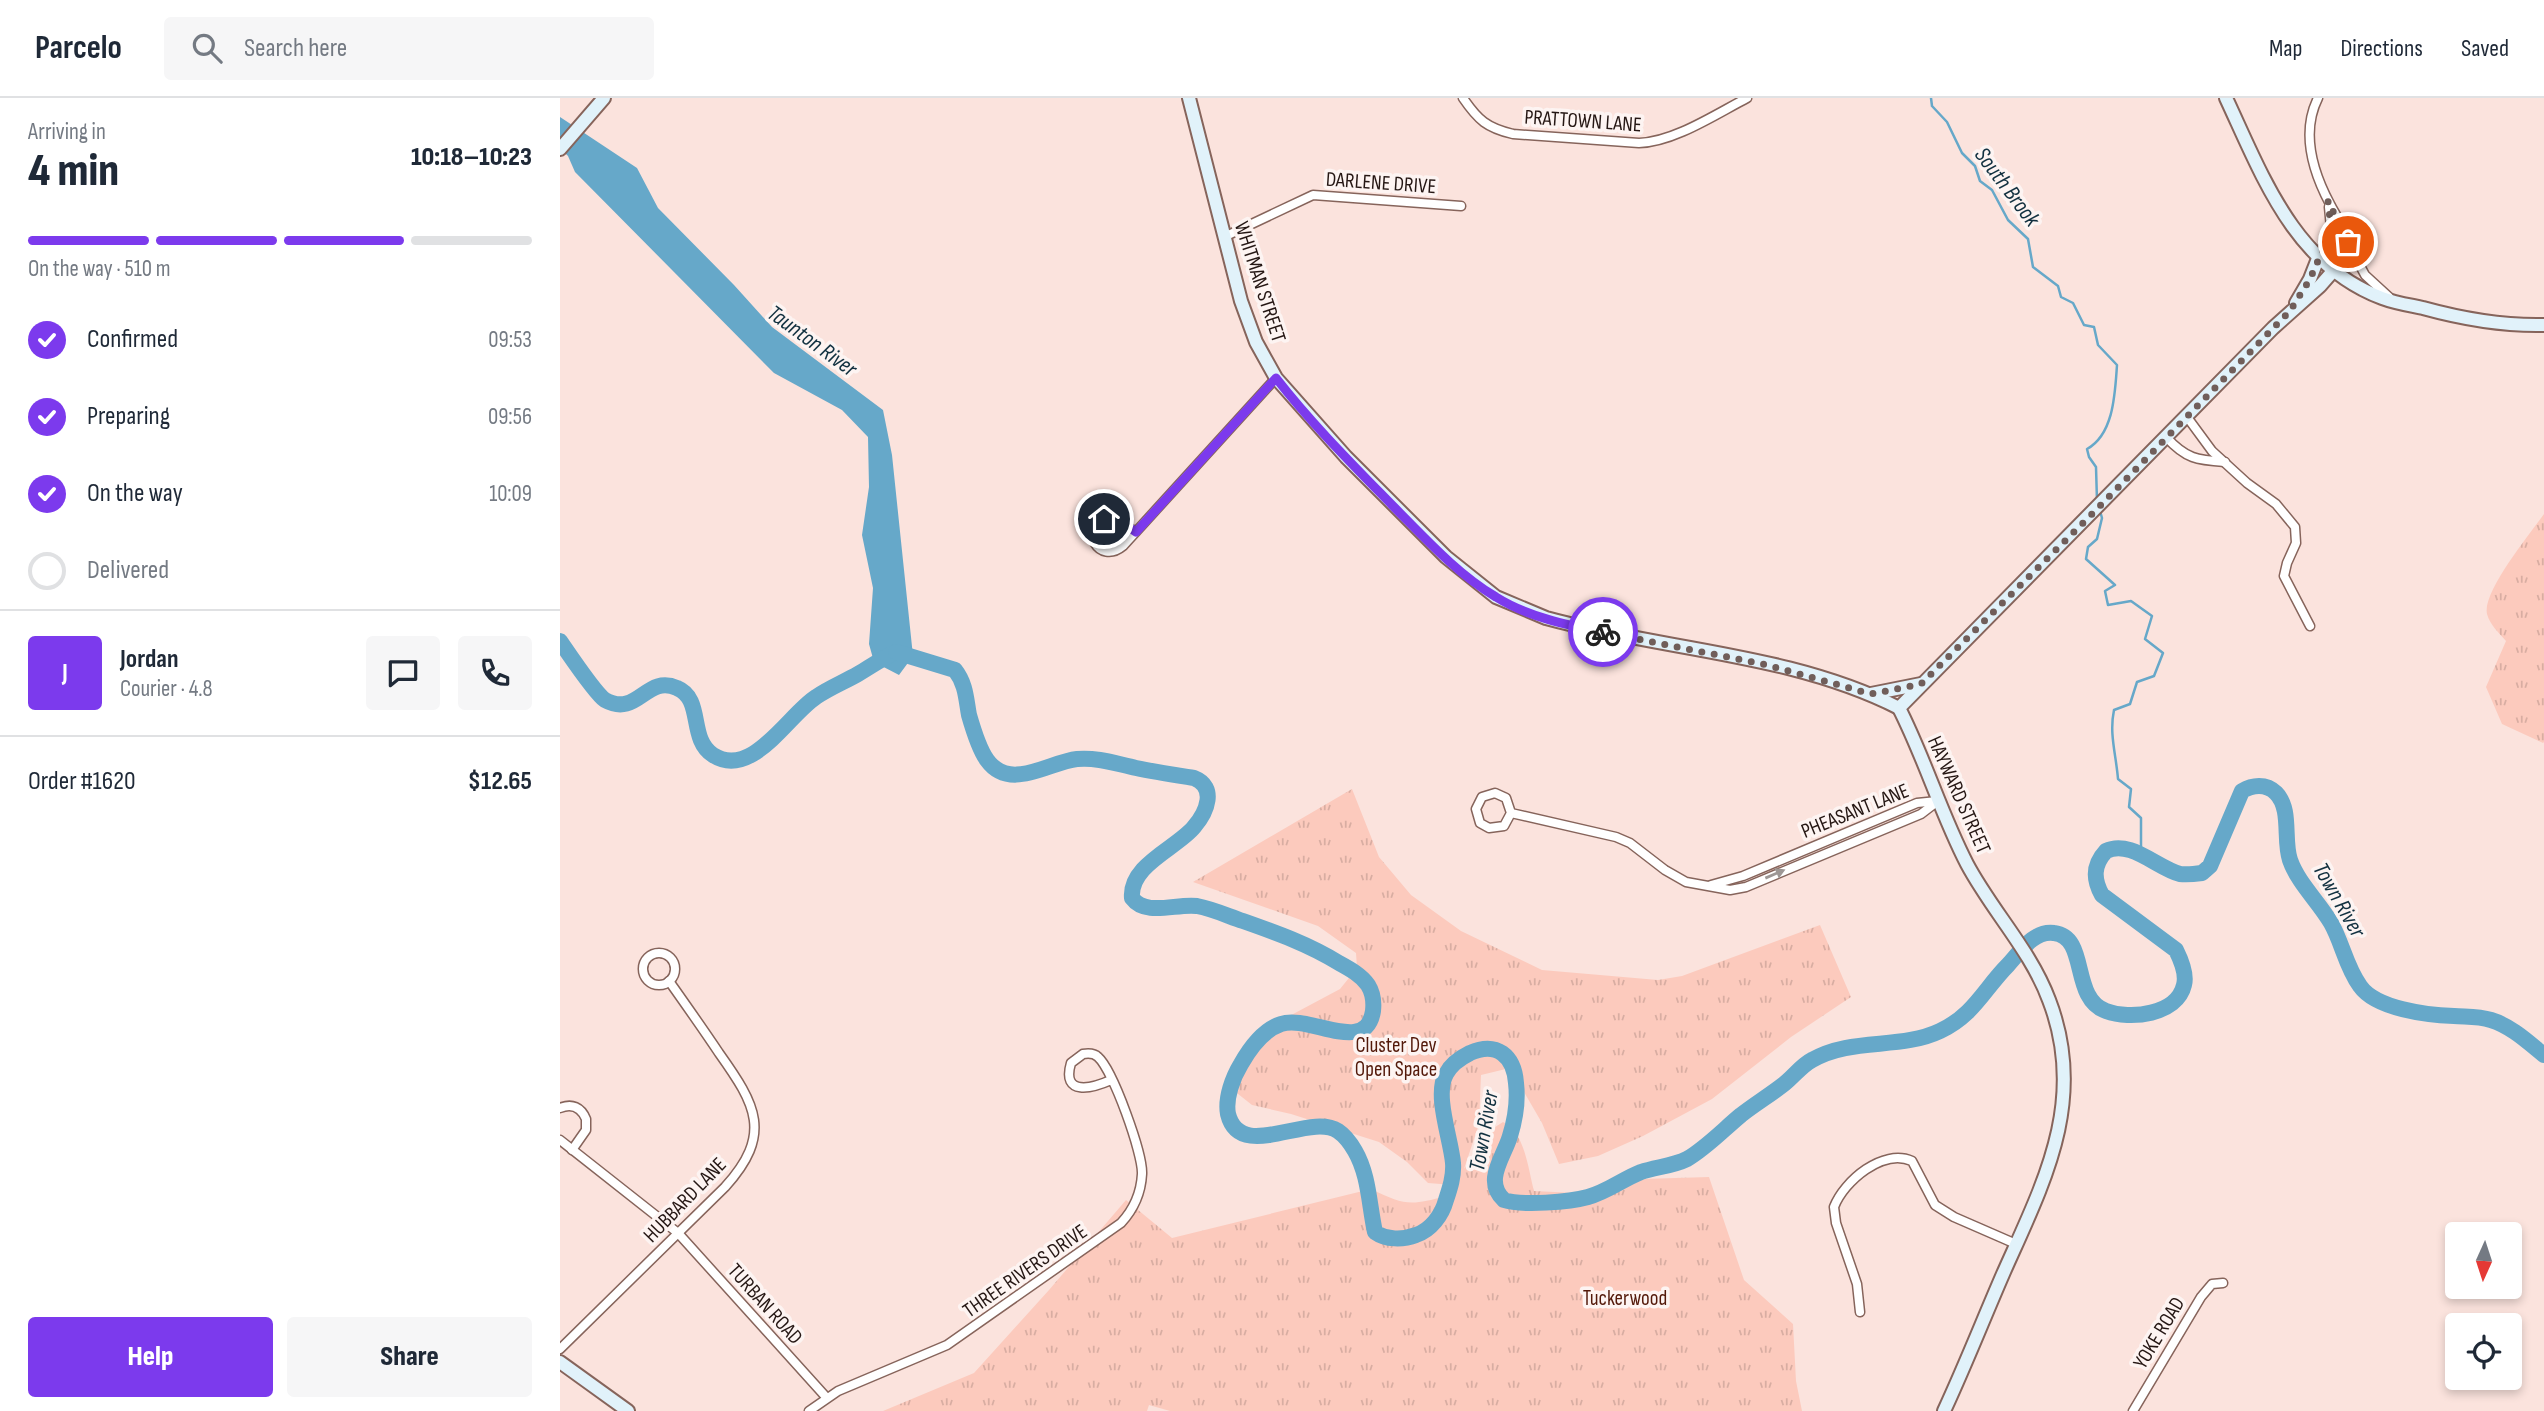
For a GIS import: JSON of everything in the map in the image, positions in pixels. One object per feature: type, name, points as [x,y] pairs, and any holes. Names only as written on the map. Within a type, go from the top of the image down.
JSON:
[{"type":"street","points":[[560,149],[604,98]]},
{"type":"street","name":"WHITMAN STREET","points":[[1189,98],[1250,329],[1276,378],[1346,457],[1416,529],[1483,588],[1508,604],[1560,622],[1767,665],[1871,694],[1899,708]]},
{"type":"street","name":"PRATTOWN LANE","points":[[1463,98],[1475,114],[1496,130],[1513,134],[1651,143],[1669,137],[1748,98]]},
{"type":"street","points":[[2225,98],[2276,204],[2298,234],[2334,270],[2368,292],[2393,301],[2481,321],[2544,325]]},
{"type":"street","points":[[2318,98],[2311,119],[2310,148],[2328,201],[2360,268],[2393,301]]},
{"type":"street","name":"DARLENE DRIVE","points":[[1224,237],[1312,195],[1461,206]]},
{"type":"street","points":[[2290,311],[2310,279],[2331,228],[2328,201]]},
{"type":"street","points":[[1899,708],[2290,311],[2320,286],[2334,270],[2346,244],[2340,223]]},
{"type":"street","points":[[1136,532],[1119,520],[1108,517],[1097,523],[1093,538],[1099,548],[1114,552],[1121,548],[1136,532],[1276,378]]},
{"type":"street","points":[[2187,416],[2213,451],[2247,483],[2276,503],[2295,527],[2296,543],[2284,576],[2310,626]]},
{"type":"street","points":[[2166,437],[2178,450],[2196,460],[2225,462]]},
{"type":"street","points":[[1871,694],[1921,684]]},
{"type":"street","name":"HAYWARD STREET","points":[[1899,708],[1974,877],[2028,956],[2044,987],[2057,1024],[2062,1063],[2062,1101],[2052,1158],[1944,1411]]},
{"type":"street","name":"PHEASANT LANE","points":[[1498,794],[1508,801],[1511,813],[1507,823],[1493,829],[1480,822],[1476,808],[1482,797],[1498,794]]},
{"type":"street","name":"PHEASANT LANE","points":[[1711,885],[1743,876],[1917,803],[1938,800]]},
{"type":"street","name":"PHEASANT LANE","points":[[1511,813],[1623,839],[1681,880],[1726,890],[1742,888],[1922,814],[1938,800]]},
{"type":"street","points":[[1838,836],[1842,846]]},
{"type":"street","points":[[1812,847],[1817,857]]},
{"type":"street","name":"HUBBARD LANE","points":[[663,953],[672,959],[675,969],[669,981],[662,985],[654,984],[645,977],[643,966],[649,956],[663,953]]},
{"type":"street","name":"HUBBARD LANE","points":[[560,1349],[740,1169],[752,1145],[755,1126],[745,1089],[669,981]]},
{"type":"street","name":"THREE RIVERS DRIVE","points":[[809,1411],[826,1397],[947,1345],[1121,1223],[1136,1201],[1141,1184],[1142,1166],[1133,1129],[1111,1080],[1103,1063],[1094,1055],[1079,1055],[1071,1063],[1070,1076],[1074,1083],[1082,1088],[1090,1088],[1111,1080]]},
{"type":"street","points":[[560,1108],[570,1105],[577,1107],[586,1119],[586,1130],[572,1150]]},
{"type":"street","name":"TURBAN ROAD","points":[[560,1140],[678,1233],[826,1397]]},
{"type":"street","points":[[1860,1312],[1857,1284],[1836,1223],[1834,1207],[1851,1182],[1883,1160],[1898,1157],[1912,1161],[1936,1205],[1954,1217],[2016,1244]]},
{"type":"street","name":"YOKE ROAD","points":[[2133,1411],[2201,1297],[2212,1284],[2223,1283]]},
{"type":"street","points":[[560,1362],[628,1411]]},
{"type":"green space","points":[[2544,514],[2543,743],[2502,724],[2486,687],[2506,641],[2490,622],[2487,604],[2499,578]]},
{"type":"green space","points":[[1352,789],[1379,857],[1411,895],[1461,931],[1542,970],[1658,980],[1682,976],[1820,925],[1851,997],[1791,1037],[1712,1099],[1643,1136],[1598,1156],[1559,1164],[1542,1123],[1510,1068],[1481,1075],[1479,1124],[1464,1169],[1489,1131],[1503,1122],[1521,1142],[1534,1191],[1575,1193],[1642,1179],[1709,1177],[1744,1280],[1793,1324],[1796,1381],[1802,1411],[1170,1411],[1149,1405],[1147,1411],[883,1411],[974,1373],[1126,1200],[1172,1238],[1371,1189],[1407,1202],[1446,1196],[1453,1185],[1428,1183],[1407,1162],[1379,1142],[1291,1114],[1252,1105],[1228,1086],[1233,1063],[1252,1036],[1340,989],[1357,968],[1356,953],[1318,926],[1193,882]]},
{"type":"water","points":[[560,117],[637,168],[658,208],[772,327],[883,410],[892,455],[913,656],[899,675],[874,662],[869,644],[873,588],[862,535],[869,487],[868,437],[842,410],[774,373],[575,172],[568,156],[560,148]]},
{"type":"waterway","name":"South Brook","points":[[1931,98],[1932,106],[1947,122],[1962,153],[1975,166],[1980,181],[1992,190],[2008,220],[2028,239],[2033,267],[2058,286],[2061,297],[2073,303],[2084,325],[2094,327],[2098,345],[2117,365],[2114,400],[2108,423],[2096,442],[2087,449],[2096,467],[2097,501]]},
{"type":"waterway","name":"South Brook","points":[[2100,511],[2102,518],[2097,539],[2088,547],[2086,559],[2115,585],[2105,591],[2108,605],[2131,601],[2152,616],[2145,639],[2163,653],[2154,676],[2137,682],[2130,704],[2114,710],[2113,736],[2118,779],[2131,789],[2129,807],[2141,818],[2141,848],[2138,854]]},
{"type":"waterway","points":[[560,641],[605,700],[626,704],[649,690],[666,685],[685,693],[694,710],[705,748],[713,755],[727,760],[742,759],[755,752],[816,697],[894,653]]},
{"type":"waterway","name":"Town River","points":[[896,652],[955,670],[963,686],[981,750],[996,769],[1007,774],[1030,773],[1066,761],[1084,759],[1194,778],[1206,787],[1208,794],[1203,814],[1186,835],[1138,876],[1133,886],[1132,898],[1145,907],[1203,907],[1268,930],[1327,956],[1355,972],[1368,985],[1373,998],[1373,1011],[1368,1024],[1360,1031],[1335,1031],[1293,1022],[1274,1027],[1263,1035],[1235,1075],[1227,1108],[1235,1128],[1246,1135],[1277,1134],[1310,1127],[1325,1127],[1338,1131],[1352,1145],[1360,1160],[1375,1232],[1384,1237],[1411,1237],[1421,1233],[1431,1226],[1442,1211],[1453,1168],[1442,1105],[1443,1083],[1453,1064],[1480,1050],[1496,1050],[1502,1053],[1508,1058],[1515,1073],[1516,1103],[1513,1123],[1495,1177],[1498,1193],[1504,1200],[1512,1202],[1546,1203],[1588,1197],[1641,1172],[1687,1159],[1805,1065],[1827,1053],[1843,1048],[1925,1037],[1952,1025],[1970,1009],[2023,948],[2040,935],[2054,933],[2065,937],[2072,945],[2088,994],[2095,1004],[2106,1011],[2139,1015],[2163,1009],[2180,995],[2184,985],[2180,958],[2176,950],[2102,895],[2096,878],[2099,862],[2106,851],[2115,848],[2134,851],[2180,874],[2202,873],[2210,866],[2242,791],[2255,786],[2268,788],[2281,800],[2286,816],[2290,860],[2303,884],[2331,923],[2351,971],[2368,994],[2403,1009],[2491,1020],[2512,1030],[2544,1055]]},
{"type":"way so far","points":[[1603,632],[1767,665],[1871,694],[1921,684],[2290,311],[2310,279],[2328,238],[2331,220],[2328,201],[2348,242]]},
{"type":"route","points":[[1104,519],[1116,518],[1136,532],[1276,378],[1376,489],[1446,557],[1483,588],[1508,604],[1533,614],[1603,632]]},
{"type":"water label","name":"Taunton River","points":[[812,341]]},
{"type":"park label","name":"Cluster Dev Open Space","points":[[1396,1057]]},
{"type":"park label","name":"Tuckerwood","points":[[1625,1298]]}]
